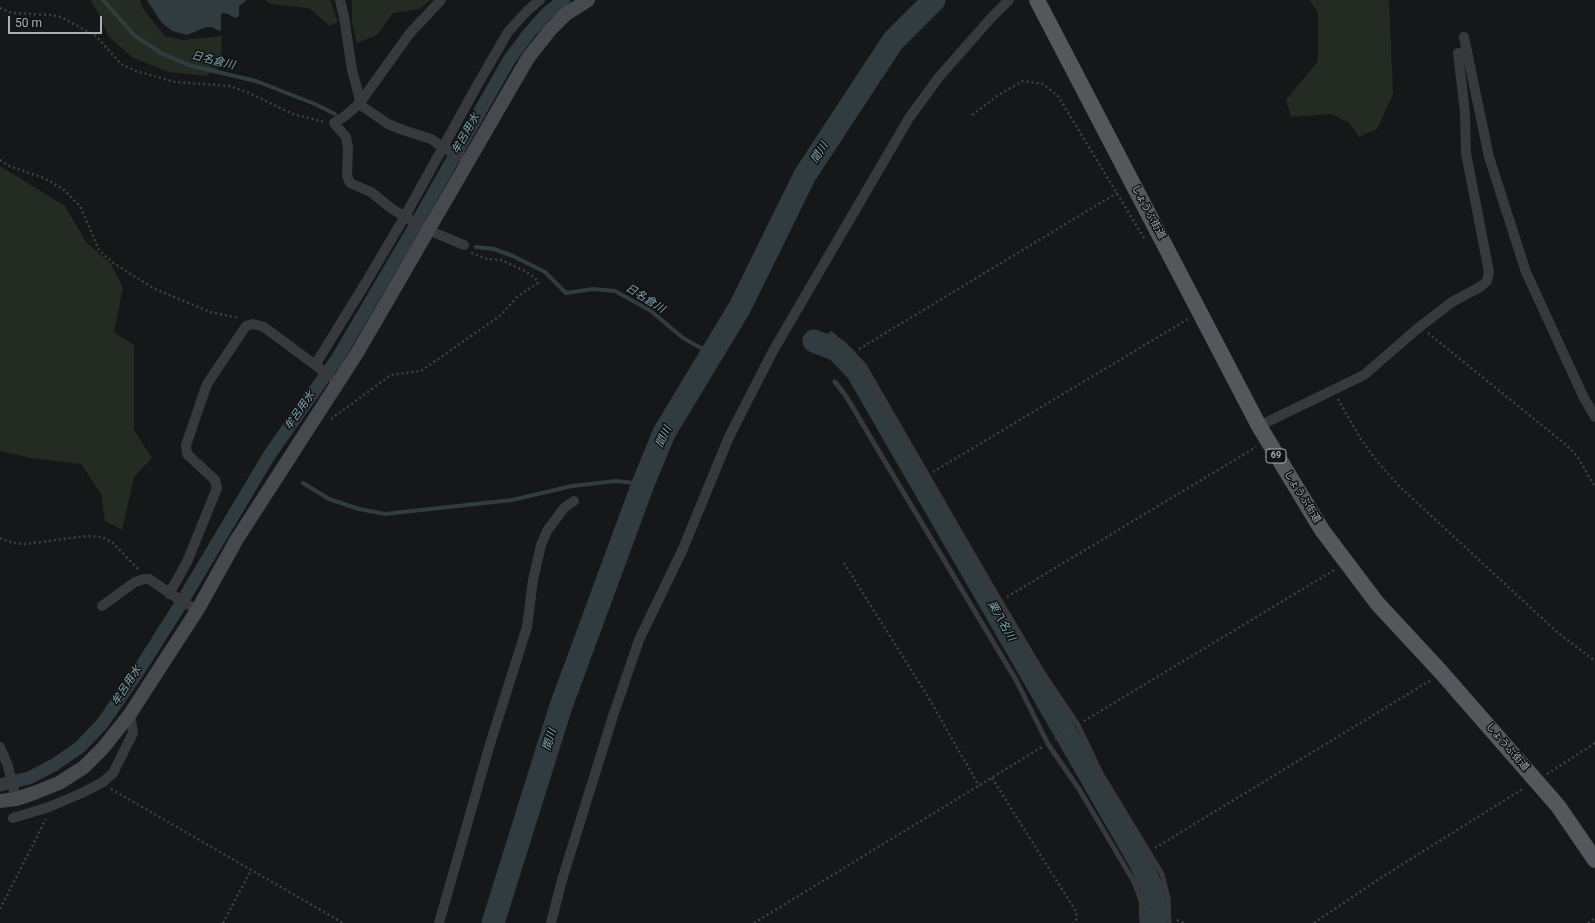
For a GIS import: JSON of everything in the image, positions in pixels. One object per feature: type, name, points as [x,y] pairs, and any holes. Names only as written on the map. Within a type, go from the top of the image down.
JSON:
[{"type":"main road","name":"しょうぶ街道","points":[[1037,0],[1267,441],[1322,530],[1377,603],[1441,672],[1558,806],[1595,860]]},
{"type":"street","points":[[340,0],[352,70],[359,96],[359,104]]},
{"type":"street","points":[[441,0],[410,33],[359,104],[334,123],[346,137],[348,148],[346,176],[350,183],[371,192],[392,209],[425,228],[464,245]]},
{"type":"street","points":[[317,367],[406,217],[508,32],[527,11],[540,0]]},
{"type":"street","points":[[0,801],[15,796],[34,793],[60,782],[84,767],[103,748],[130,714],[192,606],[237,540],[315,418],[335,380],[357,353],[465,158],[528,58],[550,30],[566,14],[588,0]]},
{"type":"street","points":[[551,923],[562,880],[613,716],[639,640],[682,551],[729,437],[772,351],[909,118],[939,77],[991,18],[1009,0]]},
{"type":"street","points":[[1464,37],[1489,157],[1526,272],[1584,398],[1595,417]]},
{"type":"street","points":[[1259,426],[1364,375],[1374,368],[1417,329],[1452,302],[1480,287],[1486,281],[1489,272],[1466,153],[1458,53],[1466,51]]},
{"type":"street","points":[[359,104],[388,124],[431,139],[465,158]]},
{"type":"street","points":[[171,595],[187,562],[217,488],[215,480],[187,454],[186,445],[207,384],[246,326],[254,324],[264,327],[335,380]]},
{"type":"street","points":[[439,923],[490,744],[527,627],[533,580],[541,545],[547,530],[564,508],[574,501]]},
{"type":"street","points":[[102,606],[135,582],[149,579],[171,595],[192,606]]},
{"type":"street","points":[[13,818],[49,807],[103,782],[112,773],[133,733],[130,714]]},
{"type":"street","points":[[0,747],[9,770],[15,796]]},
{"type":"lane","points":[[831,334],[853,353],[1000,602],[1076,726],[1101,773],[1162,874],[1168,898],[1169,923]]},
{"type":"lane","points":[[835,382],[866,429],[1016,680],[1050,742],[1134,882],[1141,900],[1142,923]]},
{"type":"path","points":[[0,8],[12,13],[61,17],[96,36],[121,64],[136,71],[174,82],[229,86],[249,93],[293,114],[334,123]]},
{"type":"path","points":[[972,115],[997,96],[1023,81],[1043,84],[1058,96],[1144,238]]},
{"type":"path","points":[[0,160],[9,166],[44,178],[63,189],[80,206],[99,250],[112,262],[132,275],[155,289],[210,312],[245,319],[254,324]]},
{"type":"path","points":[[853,353],[1117,193]]},
{"type":"path","points":[[315,418],[325,424],[392,375],[421,370],[501,315],[518,296],[538,283],[535,278],[525,271],[502,260],[487,259],[468,252],[464,245]]},
{"type":"path","points":[[926,476],[1200,311]]},
{"type":"path","points":[[1417,329],[1427,333],[1565,444],[1577,456],[1595,487]]},
{"type":"path","points":[[1333,390],[1360,438],[1376,460],[1399,486],[1557,632],[1595,661]]},
{"type":"path","points":[[1000,602],[1267,441]]},
{"type":"path","points":[[0,538],[13,543],[25,544],[87,536],[102,537],[113,543],[139,570],[144,579]]},
{"type":"path","points":[[844,563],[927,695],[979,786]]},
{"type":"path","points":[[754,923],[1346,563]]},
{"type":"path","points":[[1149,852],[1424,686],[1441,672]]},
{"type":"path","points":[[1314,923],[1379,879],[1595,743]]},
{"type":"path","points":[[992,778],[1077,913],[1074,923]]},
{"type":"path","points":[[103,782],[109,788],[343,923]]},
{"type":"path","points":[[0,909],[48,813],[49,807]]},
{"type":"path","points":[[223,923],[251,870]]},
{"type":"path","points":[[1588,923],[1595,918]]},
{"type":"shaded area","points":[[90,0],[140,0],[143,9],[165,36],[182,40],[222,36],[221,57],[223,64],[206,76],[169,72],[133,58],[109,37],[96,9]]},
{"type":"shaded area","points":[[147,0],[247,0],[239,6],[239,16],[235,18],[228,14],[222,13],[221,30],[219,31],[212,27],[206,27],[187,35],[172,31],[161,22]]},
{"type":"shaded area","points":[[265,0],[330,0],[338,22],[330,26],[309,8],[270,4]]},
{"type":"shaded area","points":[[352,0],[431,0],[419,9],[393,13],[377,35],[357,43],[352,22]]},
{"type":"shaded area","points":[[1309,0],[1389,0],[1393,94],[1377,129],[1359,137],[1349,123],[1331,114],[1291,117],[1286,100],[1318,61],[1318,12]]},
{"type":"shaded area","points":[[0,166],[65,206],[86,242],[111,264],[123,288],[114,332],[134,345],[134,430],[152,458],[134,477],[122,530],[105,521],[101,494],[81,464],[31,458],[0,451]]},
{"type":"waterway","name":"日名倉川","points":[[103,0],[135,36],[161,53],[188,65],[256,81],[315,104],[335,114]]},
{"type":"waterway","name":"牟呂用水","points":[[0,785],[29,778],[54,765],[80,747],[102,724],[139,670],[177,610],[270,454],[337,359],[411,233],[509,60],[529,33],[547,13],[564,0]]},
{"type":"waterway","name":"間川","points":[[493,923],[561,706],[643,484],[664,433],[740,307],[805,175],[893,41],[934,0]]},
{"type":"waterway","name":"日名倉川","points":[[476,247],[494,249],[513,256],[545,272],[566,293],[593,289],[615,291],[651,311],[683,338],[712,354]]},
{"type":"waterway","name":"栗八名川","points":[[814,341],[837,350],[857,371],[1139,860],[1151,886],[1156,911],[1155,923]]},
{"type":"waterway","points":[[303,483],[329,499],[359,509],[385,514],[512,500],[572,486],[616,481],[643,484]]}]
